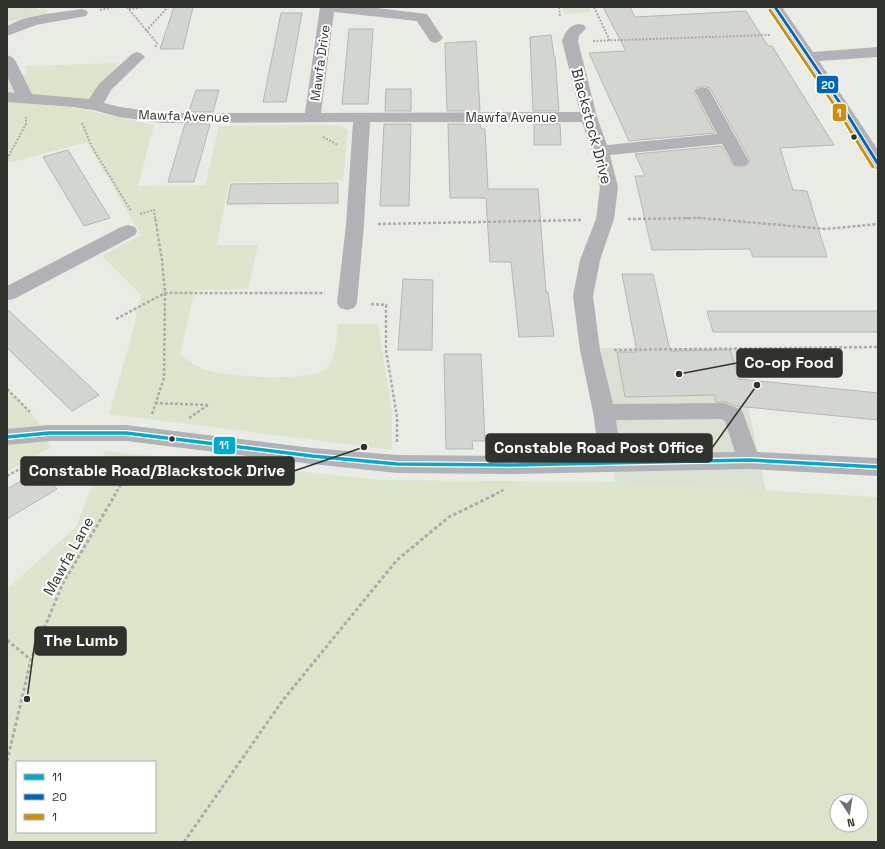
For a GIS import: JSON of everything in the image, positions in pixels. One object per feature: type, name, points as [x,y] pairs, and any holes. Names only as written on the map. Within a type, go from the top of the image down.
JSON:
[{"type":"street","points":[[327,7],[380,9],[422,17],[436,38]]},
{"type":"street","name":"Mawfa Drive","points":[[312,118],[327,7]]},
{"type":"street","points":[[775,7],[878,164]]},
{"type":"street","points":[[7,32],[20,25],[57,12],[81,13]]},
{"type":"street","name":"Blackstock Drive","points":[[575,34],[589,117],[601,151],[609,187],[606,219],[590,260],[583,296],[590,350],[604,412],[611,462]]},
{"type":"street","points":[[809,57],[878,52]]},
{"type":"street","points":[[94,105],[105,87],[137,57]]},
{"type":"street","points":[[7,60],[26,98]]},
{"type":"street","points":[[703,92],[740,161]]},
{"type":"street","name":"Mawfa Avenue","points":[[7,97],[74,102],[94,105],[119,112],[163,118],[589,117]]},
{"type":"street","points":[[347,298],[355,225],[362,118]]},
{"type":"street","points":[[601,151],[728,138]]},
{"type":"street","points":[[7,294],[128,231]]},
{"type":"street","points":[[604,412],[725,411],[734,416],[749,460]]},
{"type":"street","points":[[7,437],[49,433],[126,433],[312,456],[397,464],[513,465],[749,460],[878,467]]},
{"type":"path","points":[[128,8],[146,7]]},
{"type":"path","points":[[146,31],[168,7]]},
{"type":"path","points":[[594,7],[610,41]]},
{"type":"path","points":[[128,8],[157,43],[152,57],[137,57]]},
{"type":"path","points":[[575,34],[610,41],[793,34]]},
{"type":"path","points":[[7,158],[26,124],[26,98]]},
{"type":"path","points":[[74,102],[92,147],[134,215],[154,210],[162,260],[165,293],[164,378],[152,415]]},
{"type":"path","points":[[116,319],[165,293],[347,298],[386,305],[386,350],[397,417],[397,464]]},
{"type":"path","points":[[590,350],[878,347]]},
{"type":"path","points":[[155,403],[208,404]]},
{"type":"path","name":"Mawfa Lane","points":[[7,761],[30,660],[63,583],[136,459]]},
{"type":"path","points":[[184,842],[283,700],[397,560],[449,517],[511,486],[513,465]]},
{"type":"path","points":[[7,640],[30,660]]},
{"type":"shaded area","points":[[7,7],[27,7],[31,16],[7,22]]},
{"type":"shaded area","points":[[27,7],[36,7],[37,10],[47,9],[47,15],[16,22],[17,19],[30,16]]},
{"type":"shaded area","points":[[562,7],[589,7],[590,12],[564,14]]},
{"type":"shaded area","points":[[119,63],[86,110],[154,125],[138,186],[205,185],[219,126],[338,125],[348,130],[343,181],[229,182],[217,245],[258,245],[248,289],[195,290],[180,355],[201,368],[227,374],[266,377],[304,376],[318,373],[327,368],[333,358],[336,347],[338,324],[378,324],[392,412],[392,450],[109,414],[131,338],[141,295],[102,256],[141,235],[87,142],[9,163],[7,156],[7,78],[27,74],[25,66]]},
{"type":"shaded area","points":[[594,348],[736,348],[766,491],[615,482]]},
{"type":"shaded area","points":[[7,387],[37,420],[51,447],[7,472]]},
{"type":"shaded area","points":[[105,451],[381,480],[615,482],[878,497],[878,842],[7,842],[7,589],[76,527]]},
{"type":"building","points":[[174,7],[193,7],[183,49],[160,49]]},
{"type":"building","points":[[603,7],[630,7],[635,17],[746,11],[768,46],[772,46],[834,145],[780,148],[793,190],[807,191],[827,257],[753,257],[750,249],[652,250],[635,176],[645,176],[635,154],[721,146],[734,166],[746,166],[750,160],[710,88],[703,86],[697,88],[694,93],[715,133],[629,141],[589,53],[626,51]]},
{"type":"building","points":[[281,13],[302,13],[286,102],[263,102]]},
{"type":"building","points":[[349,29],[373,29],[368,104],[342,104]]},
{"type":"building","points":[[551,35],[555,56],[559,111],[533,111],[530,37]]},
{"type":"building","points":[[476,41],[480,111],[447,111],[445,43]]},
{"type":"building","points":[[386,89],[411,89],[411,111],[385,111]]},
{"type":"building","points":[[196,90],[219,90],[213,112],[189,112]]},
{"type":"building","points":[[185,124],[210,124],[194,182],[168,182]]},
{"type":"building","points":[[384,124],[411,124],[409,206],[380,206]]},
{"type":"building","points":[[448,124],[480,124],[481,129],[485,129],[488,189],[538,189],[546,292],[548,292],[554,336],[519,337],[511,262],[490,262],[486,198],[450,198]]},
{"type":"building","points":[[534,124],[560,124],[561,145],[534,145]]},
{"type":"building","points":[[68,150],[110,218],[84,226],[43,157]]},
{"type":"building","points":[[338,183],[338,203],[227,204],[231,184]]},
{"type":"building","points":[[622,274],[653,274],[670,351],[730,350],[739,379],[878,393],[878,420],[736,406],[726,402],[716,402],[714,395],[625,397],[617,352],[637,352]]},
{"type":"building","points":[[403,279],[433,280],[432,350],[398,350]]},
{"type":"building","points":[[7,309],[99,395],[72,411],[7,348]]},
{"type":"building","points":[[707,311],[878,311],[878,332],[713,332]]},
{"type":"building","points":[[444,354],[481,354],[485,441],[472,441],[473,449],[446,449]]},
{"type":"building","points":[[40,470],[57,489],[7,519],[7,489]]},
{"type":"transit line","name":"20","points":[[775,7],[842,106],[878,164]]},
{"type":"transit line","name":"1","points":[[770,10],[837,109],[873,167]]},
{"type":"transit line","name":"11","points":[[7,437],[49,433],[126,433],[312,456],[397,464],[513,465],[749,460],[878,467]]},
{"type":"place","name":"Co-op Food","points":[[679,374]]},
{"type":"place","name":"Constable Road Post Office","points":[[757,385]]},
{"type":"place","name":"Constable Road/Blackstock Drive","points":[[364,447]]},
{"type":"place","name":"The Lumb","points":[[27,699]]}]
